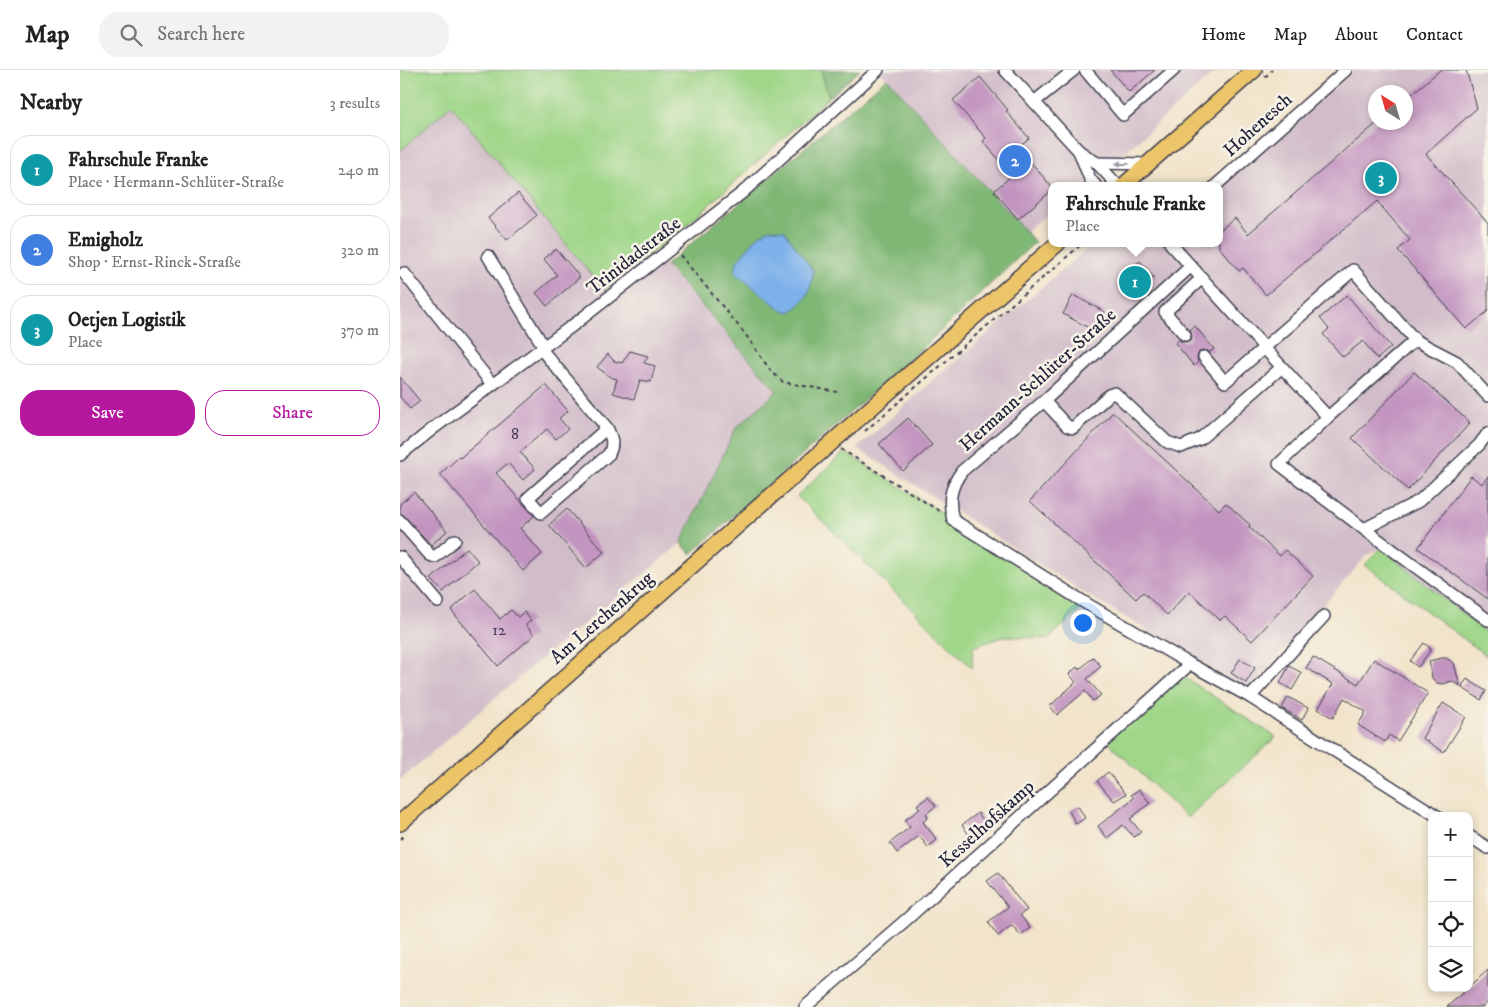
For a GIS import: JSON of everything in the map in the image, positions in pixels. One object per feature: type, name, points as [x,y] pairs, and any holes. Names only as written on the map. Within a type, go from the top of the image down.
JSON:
[{"type":"main road","points":[[1128,182],[1254,70]]},
{"type":"main road","name":"Am Lerchenkrug","points":[[404,828],[831,442],[1053,247]]},
{"type":"street","name":"Trinidadstraße","points":[[400,455],[674,247],[742,193],[878,70]]},
{"type":"street","points":[[1005,70],[1079,151],[1097,163],[1114,182]]},
{"type":"street","points":[[1034,102],[1074,70]]},
{"type":"street","points":[[1084,70],[1123,115],[1174,70]]},
{"type":"street","name":"Hohenesch","points":[[1220,182],[1346,70]]},
{"type":"street","points":[[1079,151],[1093,182]]},
{"type":"street","points":[[1097,163],[1148,164]]},
{"type":"street","points":[[1174,247],[1328,417]]},
{"type":"street","points":[[488,256],[542,348],[607,428],[613,445],[609,454],[541,513],[528,498],[607,428]]},
{"type":"street","name":"Hermann-Schlüter-Straße","points":[[952,515],[952,486],[962,471],[1044,400],[1191,266]]},
{"type":"street","points":[[1204,357],[1225,382],[1353,270],[1416,340],[1457,362],[1488,396]]},
{"type":"street","points":[[404,273],[492,384]]},
{"type":"street","points":[[1185,335],[1165,312],[1202,278]]},
{"type":"street","points":[[1416,340],[1328,417],[1279,464],[1488,620]]},
{"type":"street","points":[[1044,400],[1067,426],[1073,428],[1109,394],[1114,393],[1167,442],[1181,446],[1200,439],[1282,367]]},
{"type":"street","points":[[1364,529],[1419,501],[1479,445],[1488,434]]},
{"type":"street","points":[[952,515],[1088,604],[1250,697],[1431,812]]},
{"type":"street","points":[[400,522],[430,555],[435,557],[455,540]]},
{"type":"street","points":[[400,557],[438,602]]},
{"type":"street","points":[[1250,697],[1324,616]]},
{"type":"street","name":"Kesselhofskamp","points":[[805,1007],[907,920],[1190,664]]},
{"type":"street","points":[[1473,839],[1488,848]]},
{"type":"path","points":[[674,247],[746,335],[770,370],[783,382],[837,392]]},
{"type":"path","points":[[865,431],[1078,247]]},
{"type":"path","points":[[831,442],[853,458],[952,515]]},
{"type":"path","points":[[400,839],[404,828]]},
{"type":"shaded area","points":[[400,70],[860,70],[681,230],[653,252],[777,391],[736,428],[681,543],[523,674],[400,780]]},
{"type":"shaded area","points":[[878,70],[1217,70],[1124,153],[1088,182],[1048,182],[1048,213],[1025,232]]},
{"type":"shaded area","points":[[1355,70],[1488,70],[1488,634],[1380,548],[1367,555],[1249,690],[1091,597],[857,448],[1089,247],[1223,247],[1223,185]]},
{"type":"green space","points":[[400,70],[821,70],[829,97],[681,230],[604,290],[451,105],[400,151]]},
{"type":"green space","points":[[821,70],[860,70],[829,97]]},
{"type":"green space","points":[[887,78],[1035,242],[916,354],[691,554],[681,543],[736,428],[777,391],[666,265]]},
{"type":"green space","points":[[843,453],[848,454],[1087,604],[1048,639],[1006,636],[973,647],[972,668],[797,496]]},
{"type":"green space","points":[[1381,548],[1488,634],[1488,657],[1365,565]]},
{"type":"green space","points":[[1179,674],[1276,737],[1187,818],[1106,740]]},
{"type":"water","points":[[770,229],[784,230],[813,271],[807,295],[790,312],[782,310],[735,273],[737,261],[758,236]]},
{"type":"building","points":[[1110,70],[1155,70],[1129,92]]},
{"type":"building","points":[[1440,70],[1466,70],[1477,108],[1426,154],[1488,223],[1488,311],[1466,329],[1398,250],[1410,240],[1377,201],[1266,295],[1243,268],[1239,271],[1219,247],[1223,247],[1223,228],[1235,218],[1248,234],[1369,130],[1413,130],[1413,93]]},
{"type":"building","points":[[980,77],[1029,138],[1018,147],[1048,182],[1048,194],[1018,219],[994,191],[1012,175],[983,141],[986,138],[953,100]]},
{"type":"building","points":[[518,193],[537,215],[507,240],[488,218]]},
{"type":"building","points":[[556,249],[580,277],[547,306],[536,293],[557,275],[544,259]]},
{"type":"building","points":[[1140,261],[1154,278],[1128,299],[1117,285],[1128,276],[1125,273]]},
{"type":"building","points":[[1073,295],[1105,312],[1095,331],[1063,314]]},
{"type":"building","points":[[1347,295],[1391,347],[1377,359],[1363,341],[1343,357],[1323,334],[1329,329],[1320,318]]},
{"type":"building","points":[[1195,326],[1214,349],[1210,352],[1203,350],[1199,352],[1198,362],[1194,366],[1175,343],[1179,340],[1183,342],[1190,341],[1192,337],[1190,330]]},
{"type":"building","points":[[630,351],[648,356],[644,363],[655,366],[651,382],[640,380],[634,399],[613,393],[617,379],[610,377],[597,367],[608,354],[614,361],[622,363]]},
{"type":"building","points":[[1414,372],[1470,423],[1408,490],[1352,438]]},
{"type":"building","points":[[400,377],[420,401],[410,409],[400,397]]},
{"type":"building","points":[[546,385],[568,411],[559,418],[568,429],[556,439],[547,429],[520,452],[535,469],[523,480],[508,463],[496,473],[534,516],[520,528],[542,554],[523,571],[440,474]]},
{"type":"building","points":[[1113,412],[1219,510],[1226,503],[1280,556],[1285,550],[1313,576],[1252,641],[1225,616],[1220,620],[1189,591],[1167,615],[1143,592],[1136,599],[1030,501]]},
{"type":"building","points":[[908,418],[932,445],[903,471],[879,444]]},
{"type":"building","points":[[1471,476],[1482,484],[1488,476],[1488,599],[1418,548]]},
{"type":"building","points":[[414,492],[447,531],[431,545],[400,511],[400,504]]},
{"type":"building","points":[[567,509],[604,552],[586,568],[549,525]]},
{"type":"building","points":[[467,548],[478,561],[443,592],[431,579]]},
{"type":"building","points":[[475,589],[500,619],[511,610],[518,617],[524,612],[531,620],[526,625],[534,635],[498,666],[451,610]]},
{"type":"building","points":[[1424,643],[1430,648],[1430,651],[1418,667],[1410,661]]},
{"type":"building","points":[[1093,657],[1101,666],[1087,679],[1101,695],[1093,701],[1085,691],[1057,715],[1050,706],[1076,682],[1069,674],[1077,667],[1079,670]]},
{"type":"building","points":[[1313,657],[1358,684],[1374,659],[1428,693],[1398,741],[1389,735],[1385,742],[1358,725],[1366,712],[1344,698],[1333,718],[1318,709],[1333,684],[1306,668]]},
{"type":"building","points":[[1446,658],[1454,663],[1460,686],[1452,681],[1443,684],[1437,683],[1432,678],[1429,661]]},
{"type":"building","points":[[1240,659],[1255,668],[1246,683],[1231,673]]},
{"type":"building","points":[[1289,666],[1302,673],[1292,690],[1280,683]]},
{"type":"building","points":[[1467,679],[1486,691],[1481,700],[1461,687]]},
{"type":"building","points":[[1288,697],[1308,708],[1302,720],[1282,708]]},
{"type":"building","points":[[1443,703],[1466,717],[1444,752],[1422,738]]},
{"type":"building","points":[[1108,772],[1126,794],[1114,801],[1097,781]]},
{"type":"building","points":[[1139,789],[1150,803],[1130,819],[1141,832],[1134,837],[1123,825],[1107,838],[1098,826],[1134,798],[1131,795]]},
{"type":"building","points":[[928,797],[936,806],[926,814],[928,817],[923,822],[937,840],[928,847],[919,836],[897,853],[890,843],[910,827],[905,820],[920,809],[917,805]]},
{"type":"building","points":[[1078,806],[1085,818],[1076,824],[1069,811]]},
{"type":"building","points":[[978,813],[986,824],[970,836],[962,825]]},
{"type":"building","points":[[998,873],[1027,910],[1020,915],[1030,928],[1020,935],[1012,925],[998,936],[988,922],[1008,907],[987,881]]},
{"type":"building","points":[[1488,970],[1488,1002],[1482,1007],[1447,1007],[1464,992],[1473,992],[1473,984]]},
{"type":"place","name":"Emigholz","points":[[1015,161]]},
{"type":"place","name":"Oetjen Logistik","points":[[1381,178]]},
{"type":"place","name":"Fahrschule Franke","points":[[1135,282]]}]
